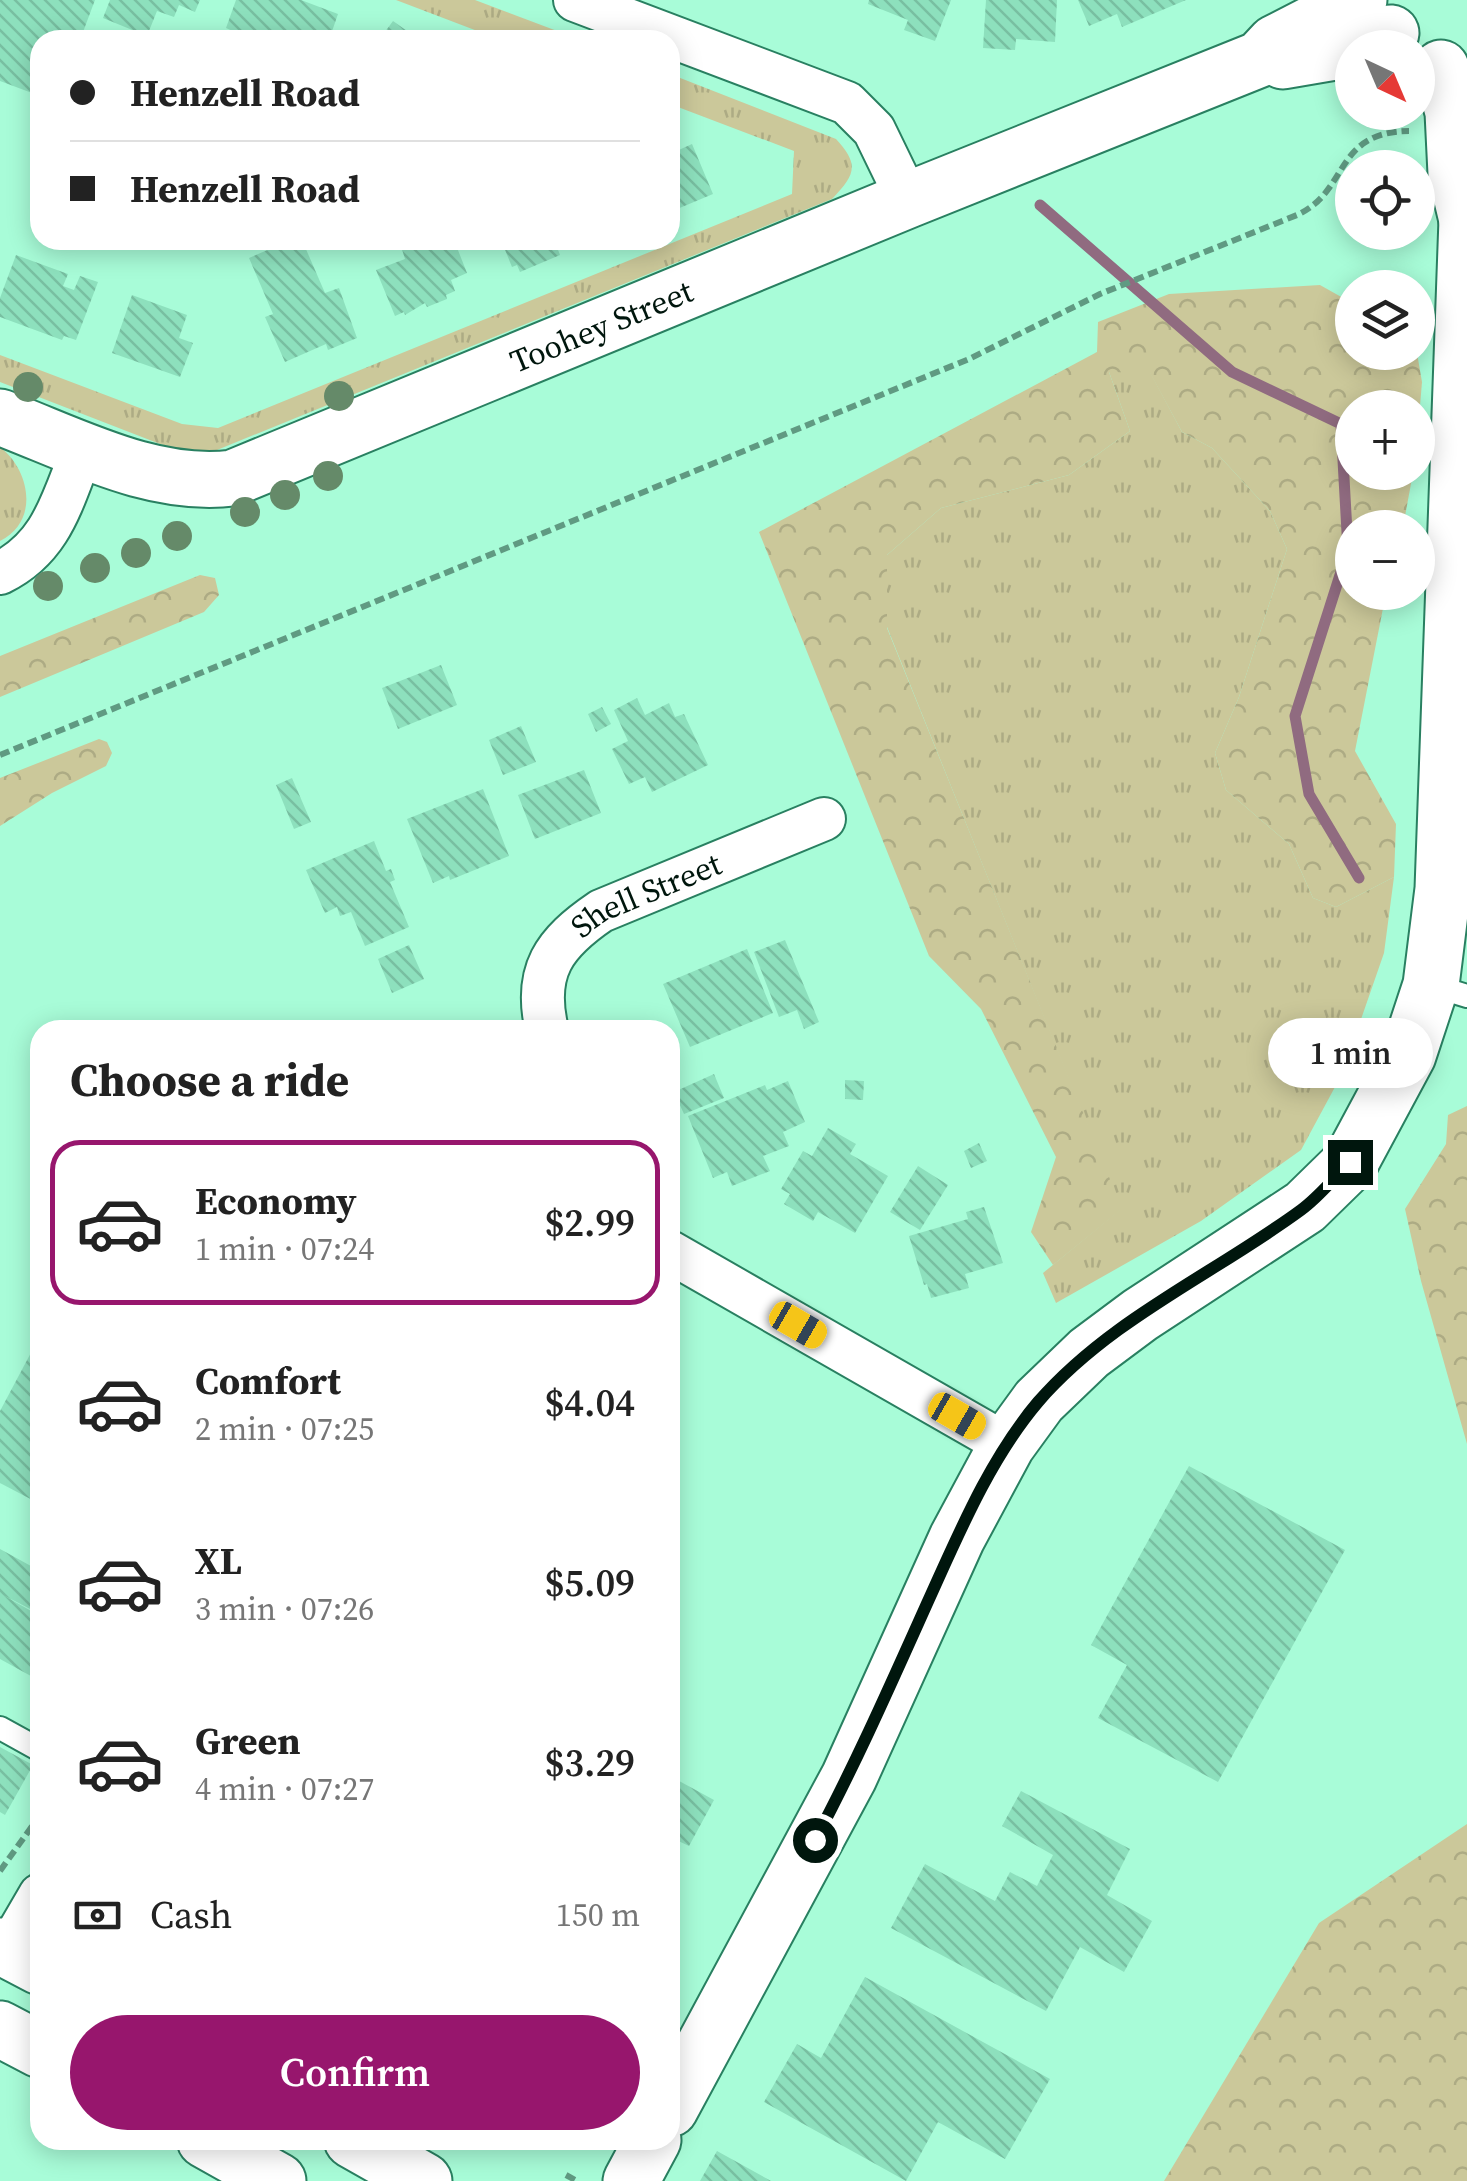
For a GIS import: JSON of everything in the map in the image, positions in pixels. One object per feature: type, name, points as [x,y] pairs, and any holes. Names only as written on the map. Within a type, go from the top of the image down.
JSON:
[{"type":"main road","name":"Toohey Street","points":[[0,417],[171,478],[204,482],[233,478],[1260,59],[1283,60],[1335,52]]},
{"type":"main road","points":[[680,2090],[849,1777],[956,1538],[1007,1445],[1039,1401],[1089,1353],[1140,1314],[1304,1207],[1350,1162],[1408,1055],[1449,990],[1444,889],[1467,220],[1456,174],[1453,112],[1435,83]]},
{"type":"main road","points":[[0,2029],[30,2045]]},
{"type":"main road","points":[[223,2150],[278,2181]]},
{"type":"main road","points":[[370,2150],[424,2181]]},
{"type":"main road","points":[[631,2181],[648,2150]]},
{"type":"street","points":[[575,0],[654,30]]},
{"type":"street","points":[[680,40],[847,103],[874,130],[908,200]]},
{"type":"street","points":[[0,573],[20,563],[39,546],[50,529],[83,448]]},
{"type":"street","name":"Shell Street","points":[[545,1020],[540,1001],[549,964],[572,932],[602,911],[824,819]]},
{"type":"street","points":[[680,1258],[1007,1445]]},
{"type":"street","points":[[16,1954],[30,1920]]},
{"type":"lane","points":[[0,1728],[30,1744]]},
{"type":"path","points":[[0,754],[969,359],[1100,294],[1313,208],[1360,145],[1390,131],[1417,130]]},
{"type":"path","points":[[0,1871],[30,1829]]},
{"type":"path","points":[[566,2175],[576,2181]]},
{"type":"green space","points":[[396,0],[475,0],[554,30],[475,30]]},
{"type":"green space","points":[[680,78],[836,139],[851,163],[846,183],[832,199],[217,450],[186,451],[160,444],[0,382],[0,355],[182,424],[218,428],[655,250],[680,250],[680,240],[792,194],[794,151],[680,108]]},
{"type":"green space","points":[[1320,285],[1335,293],[1335,370],[1420,370],[1421,390],[1335,390],[1335,490],[1410,490],[1406,510],[1335,510],[1335,610],[1383,610],[1355,751],[1396,824],[1394,877],[1336,907],[1313,898],[1289,844],[1226,790],[1215,753],[1239,697],[1287,549],[1270,511],[1212,448],[1182,432],[1150,373],[1109,372],[1130,431],[1069,475],[941,508],[887,555],[887,628],[1122,1209],[1053,1265],[1031,1232],[1056,1157],[981,1009],[929,956],[759,532],[1097,352],[1098,322],[1169,294]]},
{"type":"green space","points":[[1109,372],[1150,372],[1182,432],[1212,448],[1270,511],[1287,549],[1239,697],[1215,753],[1226,790],[1289,844],[1313,898],[1336,907],[1394,877],[1384,953],[1342,1074],[1301,1150],[1201,1221],[1056,1303],[1043,1273],[1121,1209],[887,627],[887,555],[941,508],[1069,475],[1130,431]]},
{"type":"green space","points":[[0,447],[18,469],[26,495],[21,521],[0,541]]},
{"type":"green space","points":[[200,575],[215,578],[219,595],[204,612],[0,697],[0,656]]},
{"type":"green space","points":[[99,739],[107,742],[112,753],[106,766],[52,793],[0,826],[0,778]]},
{"type":"green space","points":[[1467,1106],[1467,1444],[1405,1209],[1446,1144],[1448,1115]]},
{"type":"green space","points":[[1467,1824],[1467,2181],[1164,2181],[1319,1923]]},
{"type":"building","points":[[0,0],[95,0],[84,30],[30,30],[30,92],[0,81]]},
{"type":"building","points":[[110,0],[200,0],[195,12],[179,5],[174,17],[157,11],[149,30],[132,30],[103,18]]},
{"type":"building","points":[[236,0],[301,0],[338,14],[332,30],[226,28]]},
{"type":"building","points":[[869,0],[951,0],[935,41],[904,30],[908,20],[868,4]]},
{"type":"building","points":[[986,0],[1057,0],[1055,42],[1016,39],[1015,50],[983,48]]},
{"type":"building","points":[[1078,0],[1186,0],[1122,27],[1117,14],[1089,26]]},
{"type":"building","points":[[393,21],[406,30],[386,30]]},
{"type":"building","points":[[692,144],[713,194],[680,208],[680,149]]},
{"type":"building","points":[[268,250],[306,250],[325,293],[339,288],[357,338],[328,350],[326,344],[285,362],[265,317],[273,314],[249,258]]},
{"type":"building","points":[[402,250],[458,250],[467,273],[451,280],[455,291],[446,295],[447,299],[427,307],[425,303],[405,315],[404,312],[395,316],[376,270],[405,259]]},
{"type":"building","points":[[505,250],[558,250],[560,255],[520,272],[517,265],[512,267]]},
{"type":"building","points":[[16,255],[68,274],[63,286],[74,290],[80,276],[98,282],[76,340],[64,336],[62,340],[0,317],[0,298]]},
{"type":"building","points":[[132,295],[187,315],[179,338],[193,343],[180,377],[112,353]]},
{"type":"building","points":[[441,665],[457,705],[398,729],[382,688]]},
{"type":"building","points":[[637,698],[645,715],[669,703],[675,717],[684,714],[708,765],[652,792],[645,777],[629,784],[612,749],[628,741],[614,710]]},
{"type":"building","points":[[602,707],[611,724],[596,732],[588,714]]},
{"type":"building","points":[[521,726],[536,762],[503,775],[489,740]]},
{"type":"building","points":[[584,770],[601,813],[535,839],[518,795]]},
{"type":"building","points":[[292,778],[311,822],[294,829],[276,785]]},
{"type":"building","points":[[483,789],[509,856],[433,883],[407,819]]},
{"type":"building","points":[[374,841],[386,871],[391,869],[395,880],[390,882],[409,927],[365,946],[351,912],[340,916],[337,907],[325,913],[306,870]]},
{"type":"building","points":[[785,940],[819,1022],[804,1029],[797,1010],[779,1017],[754,952]]},
{"type":"building","points":[[409,945],[424,979],[392,993],[378,959]]},
{"type":"building","points":[[747,949],[773,1013],[690,1047],[663,984]]},
{"type":"building","points":[[714,1074],[724,1098],[684,1114],[680,1089]]},
{"type":"building","points":[[845,1080],[864,1081],[863,1100],[845,1099]]},
{"type":"building","points":[[788,1081],[805,1122],[783,1132],[789,1146],[763,1156],[770,1171],[732,1186],[727,1172],[713,1178],[688,1116],[765,1085],[767,1090]]},
{"type":"building","points":[[828,1128],[856,1144],[850,1154],[888,1176],[855,1233],[818,1212],[813,1221],[784,1204],[790,1194],[781,1189],[803,1151],[812,1156]]},
{"type":"building","points":[[979,1143],[987,1161],[971,1168],[964,1151]]},
{"type":"building","points":[[918,1166],[948,1185],[920,1230],[890,1212]]},
{"type":"building","points":[[984,1207],[1003,1263],[965,1274],[969,1288],[931,1298],[909,1236],[968,1219],[966,1212]]},
{"type":"building","points":[[30,1355],[30,1499],[0,1483],[0,1411]]},
{"type":"building","points":[[1189,1466],[1345,1550],[1218,1782],[1098,1718],[1127,1665],[1091,1645]]},
{"type":"building","points":[[0,1549],[30,1566],[30,1609],[3,1595],[30,1610],[30,1676],[0,1659]]},
{"type":"building","points":[[0,1747],[30,1763],[30,1770],[5,1815],[0,1812]]},
{"type":"building","points":[[680,1781],[714,1800],[689,1846],[680,1842]]},
{"type":"building","points":[[1021,1791],[1130,1849],[1107,1895],[1152,1921],[1124,1972],[1080,1947],[1046,2011],[891,1928],[925,1864],[995,1901],[1010,1872],[1037,1886],[1053,1855],[1002,1826]]},
{"type":"building","points":[[865,1977],[1050,2079],[1005,2159],[938,2122],[906,2181],[764,2102],[797,2044],[821,2058]]},
{"type":"building","points":[[717,2151],[771,2181],[700,2181]]},
{"type":"waterway","points":[[1040,205],[1232,372],[1341,424],[1348,550],[1295,716],[1309,794],[1359,878]]},
{"type":"route","points":[[815,1840],[849,1777],[956,1538],[1007,1445],[1039,1401],[1089,1353],[1140,1314],[1304,1207],[1350,1162]]}]
